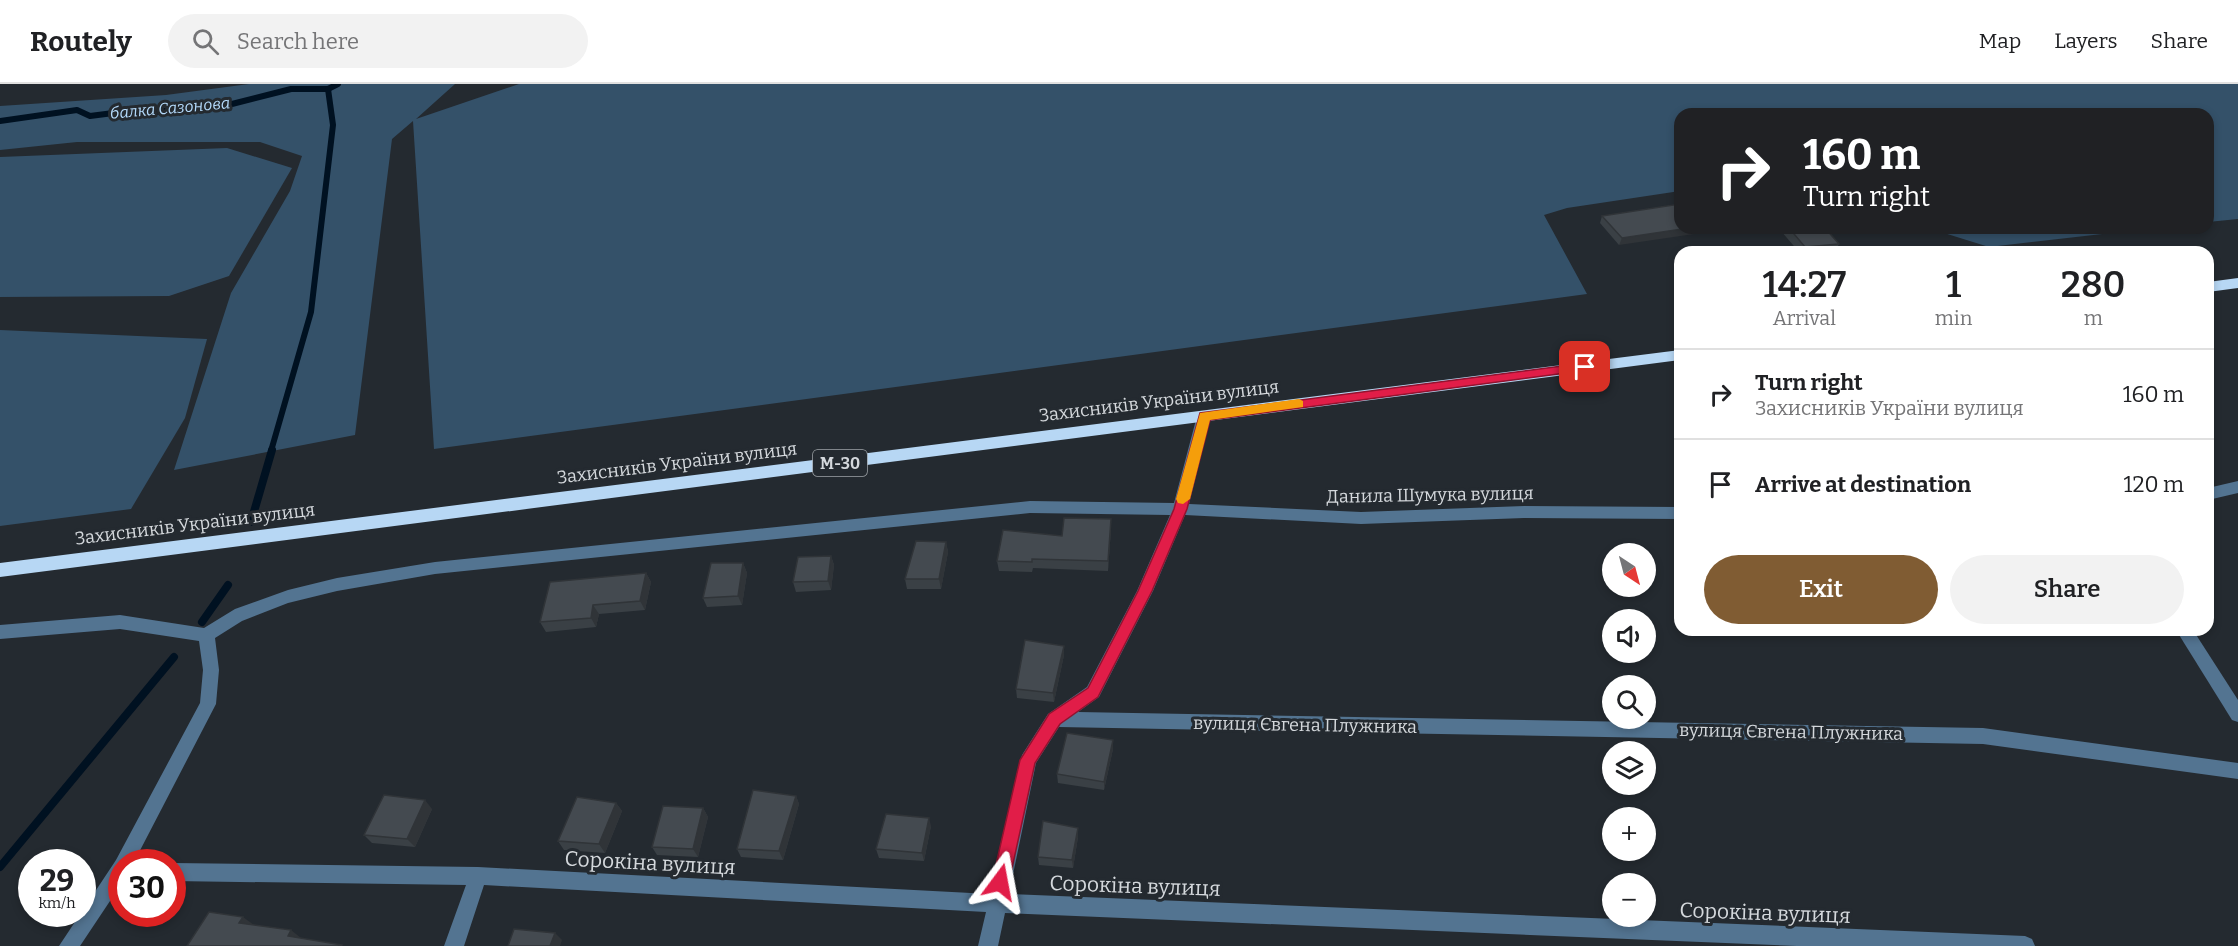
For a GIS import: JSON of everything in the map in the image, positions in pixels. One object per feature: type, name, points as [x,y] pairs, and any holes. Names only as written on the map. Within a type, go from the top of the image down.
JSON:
[{"type":"highway","points":[[2214,286],[2238,284]]},
{"type":"highway","name":"Захисників України вулиця","points":[[0,570],[1674,356]]},
{"type":"street","points":[[988,946],[995,903],[1028,760],[1054,719],[1093,692],[1145,591],[1180,509],[1204,416]]},
{"type":"street","points":[[2214,493],[2238,487]]},
{"type":"street","name":"Данила Шумука вулиця","points":[[206,635],[241,614],[298,594],[341,584],[435,568],[1029,507],[1180,509],[1361,518],[1524,512],[1674,513]]},
{"type":"street","points":[[0,632],[120,622],[206,635],[211,670],[208,704],[131,849]]},
{"type":"street","points":[[2188,636],[2238,715]]},
{"type":"street","name":"вулиця Євгена Плужника","points":[[1054,719],[1983,736],[2238,771]]},
{"type":"street","name":"Сорокіна вулиця","points":[[186,872],[478,876],[995,903],[2025,946]]},
{"type":"street","points":[[454,946],[478,876]]},
{"type":"street","points":[[69,946],[108,888]]},
{"type":"shaded area","points":[[249,84],[455,84],[416,119],[519,84],[2238,84],[2238,219],[2214,221],[2214,108],[1674,108],[1674,192],[1567,208],[1544,215],[1587,294],[434,449],[413,121],[392,139],[355,435],[174,470],[231,293],[290,191],[302,156],[260,142],[77,142],[0,150],[0,106],[166,95]]},
{"type":"shaded area","points":[[227,148],[292,168],[229,276],[169,296],[0,297],[0,157]]},
{"type":"shaded area","points":[[1947,234],[2103,234],[1998,246],[1986,246]]},
{"type":"shaded area","points":[[0,330],[207,339],[185,418],[131,509],[0,526]]},
{"type":"building","points":[[1674,205],[1674,230],[1622,238],[1602,216]]},
{"type":"building","points":[[1794,234],[1830,234],[1839,244],[1816,246],[1804,246]]},
{"type":"building","points":[[1064,518],[1111,519],[1108,561],[1032,559],[1032,562],[997,561],[1003,530],[1062,536]]},
{"type":"building","points":[[916,541],[946,542],[939,579],[905,579]]},
{"type":"building","points":[[831,556],[828,581],[793,582],[798,557]]},
{"type":"building","points":[[711,563],[743,563],[738,596],[703,598]]},
{"type":"building","points":[[646,573],[640,601],[593,605],[591,618],[540,622],[550,582]]},
{"type":"building","points":[[1025,640],[1064,646],[1053,693],[1016,689]]},
{"type":"building","points":[[1067,733],[1113,740],[1104,782],[1057,774]]},
{"type":"building","points":[[753,790],[796,796],[779,851],[737,849]]},
{"type":"building","points":[[384,795],[425,800],[407,839],[364,835]]},
{"type":"building","points":[[577,797],[616,803],[599,844],[558,841]]},
{"type":"building","points":[[663,806],[703,808],[693,849],[652,847]]},
{"type":"building","points":[[886,814],[929,818],[922,853],[876,849]]},
{"type":"building","points":[[1043,821],[1078,828],[1072,860],[1038,857]]},
{"type":"building","points":[[209,912],[243,917],[239,923],[291,930],[288,936],[342,945],[187,946]]},
{"type":"building","points":[[514,929],[555,933],[550,946],[508,946]]},
{"type":"waterway","name":"балка Сазонова","points":[[328,89],[338,84]]},
{"type":"waterway","name":"балка Сазонова","points":[[0,121],[77,110],[90,116],[129,111],[141,114],[170,110],[181,105],[228,105],[291,89],[328,89]]},
{"type":"waterway","points":[[271,451],[311,312],[333,125],[328,89]]},
{"type":"waterway","points":[[251,522],[272,450]]},
{"type":"waterway","points":[[202,622],[228,585]]},
{"type":"waterway","points":[[0,867],[174,657]]},
{"type":"slow traffic","points":[[1183,499],[1204,416],[1299,404]]},
{"type":"route","points":[[1000,882],[1028,760],[1054,719],[1093,692],[1145,591],[1180,509],[1204,416],[1585,367]]}]
